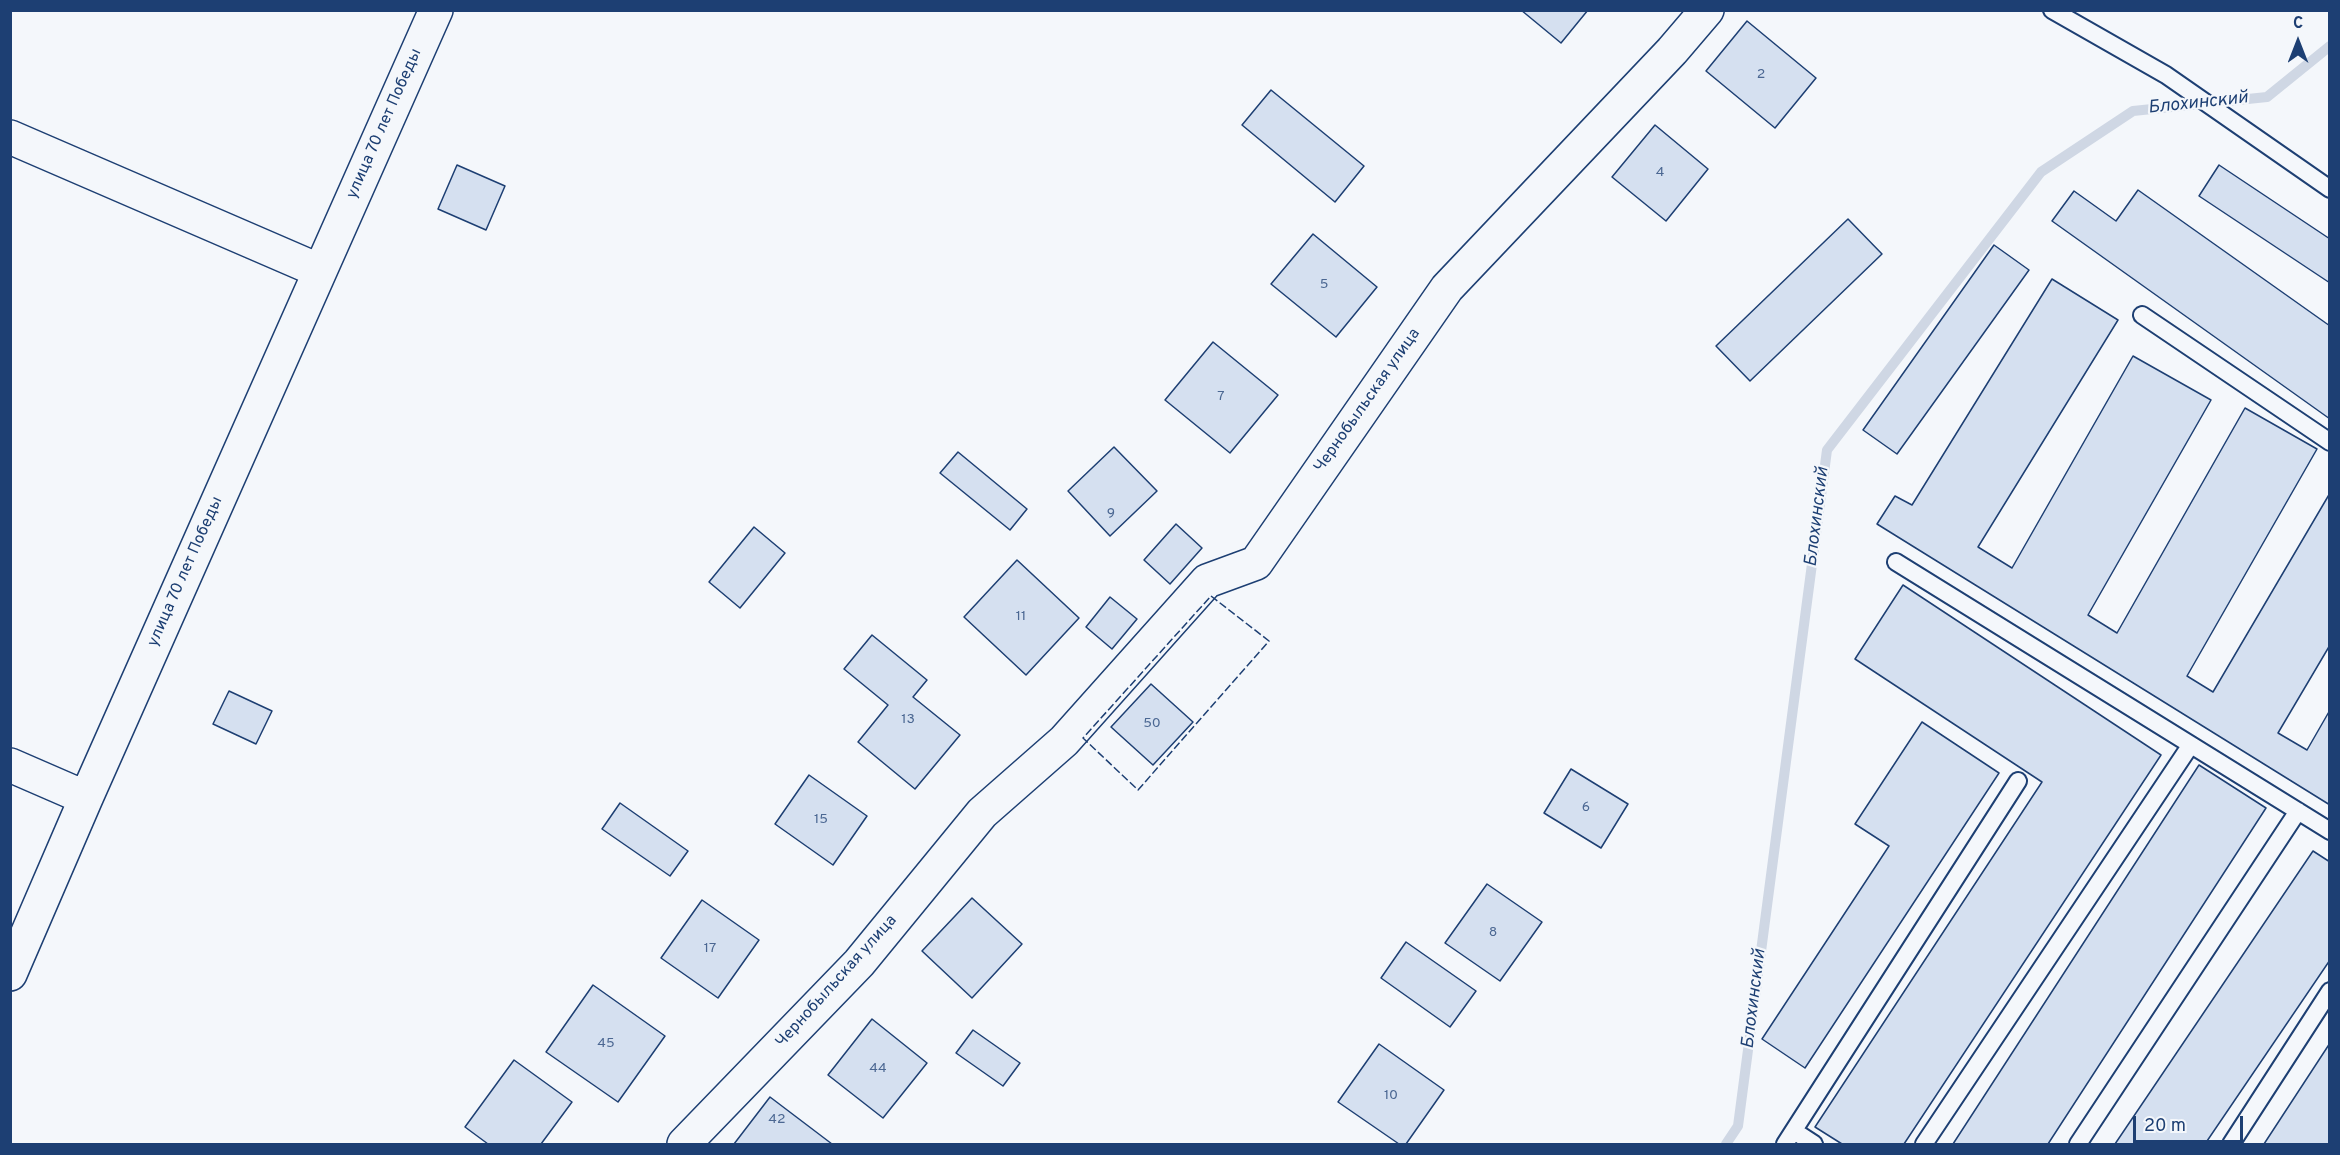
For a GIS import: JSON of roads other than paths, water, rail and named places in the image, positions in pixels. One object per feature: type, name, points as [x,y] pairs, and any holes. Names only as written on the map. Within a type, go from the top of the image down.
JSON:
[{"type":"street","name":"улица 70 лет Победы","points":[[10,974],[436,10]]},
{"type":"street","name":"Чернобыльская улица","points":[[684,1144],[859,963],[982,813],[1064,741],[1207,581],[1256,563],[1447,288],[1707,10]]},
{"type":"street","points":[[10,137],[320,271]]},
{"type":"street","points":[[10,765],[86,798]]},
{"type":"lane","points":[[2052,10],[2166,75],[2330,189]]},
{"type":"lane","points":[[2142,315],[2330,442]]},
{"type":"lane","points":[[1896,562],[2330,831]]},
{"type":"lane","points":[[1924,1144],[2190,746]]},
{"type":"lane","points":[[1814,1144],[1789,1138],[2018,781]]},
{"type":"lane","points":[[2078,1144],[2298,811]]},
{"type":"lane","points":[[2231,1144],[2330,991]]},
{"type":"waterway","name":"Блохинский","points":[[1726,1144],[1738,1126],[1827,450],[2041,172],[2133,111],[2267,97],[2330,46]]}]
